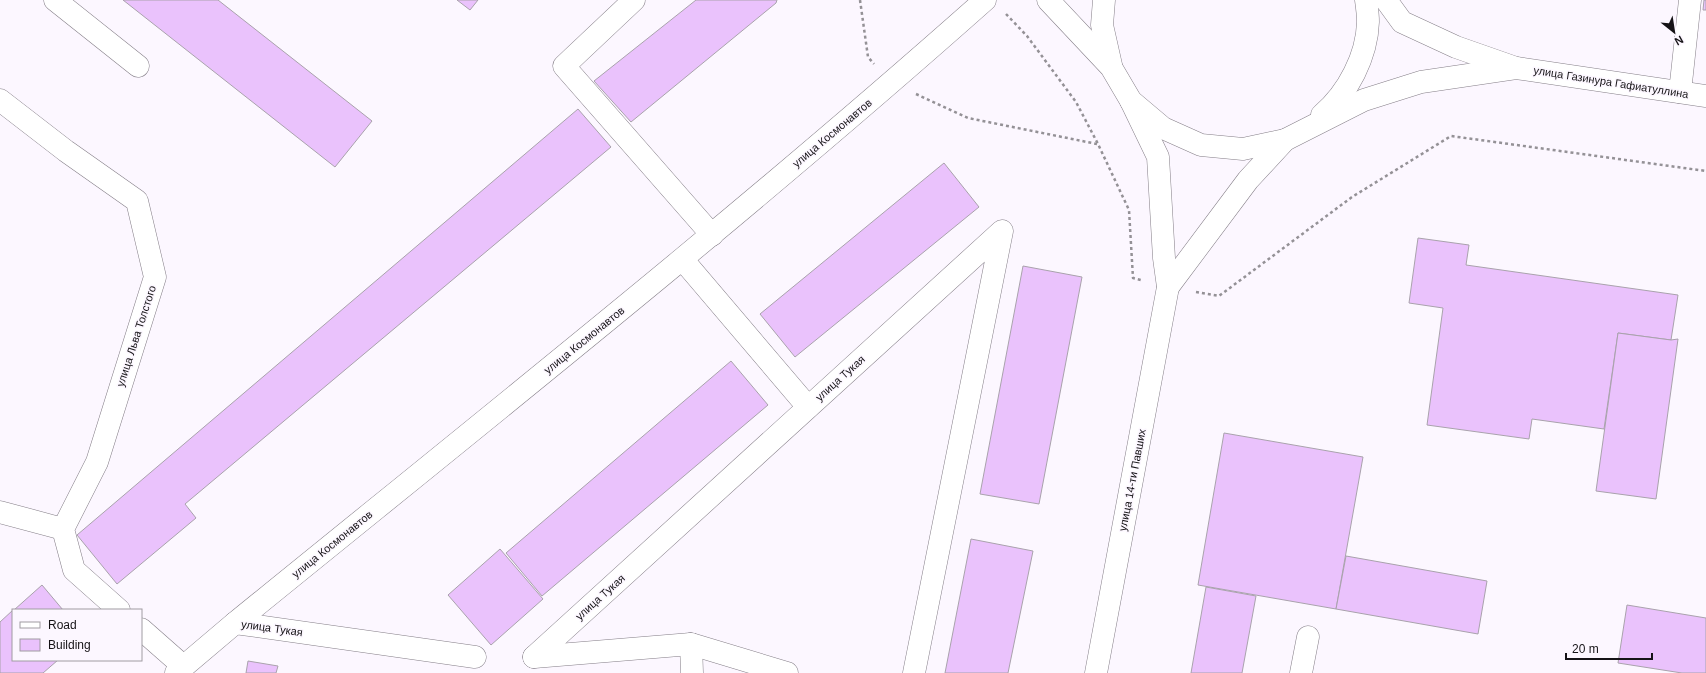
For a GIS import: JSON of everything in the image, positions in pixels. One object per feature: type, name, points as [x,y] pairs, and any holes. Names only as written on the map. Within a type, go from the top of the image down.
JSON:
[{"type":"street","points":[[55,0],[138,66]]},
{"type":"street","points":[[634,0],[564,66],[712,235]]},
{"type":"street","name":"улица Космонавтов","points":[[180,670],[235,623],[683,260],[892,83],[985,0]]},
{"type":"street","points":[[1048,0],[1111,67],[1131,101],[1158,157],[1164,258],[1168,287]]},
{"type":"street","points":[[1104,0],[1102,25],[1111,67]]},
{"type":"street","points":[[1308,128],[1332,107],[1350,82],[1362,54],[1368,23],[1366,0]]},
{"type":"street","points":[[1386,0],[1402,22],[1456,47],[1516,68]]},
{"type":"street","points":[[1680,92],[1690,0]]},
{"type":"street","points":[[1131,101],[1163,128],[1202,145],[1244,149],[1285,140],[1364,100],[1420,82],[1516,68]]},
{"type":"street","name":"улица Газинура Гафиатуллина","points":[[1516,68],[1706,96]]},
{"type":"street","name":"улица Льва Толстого","points":[[0,100],[66,151],[137,200],[155,277],[97,462],[63,529]]},
{"type":"street","points":[[1168,287],[1248,180],[1285,140]]},
{"type":"street","name":"улица Тукая","points":[[787,673],[691,644],[534,657],[1002,231],[914,673]]},
{"type":"street","points":[[683,260],[808,407]]},
{"type":"street","name":"улица 14-ти Павших","points":[[1096,673],[1168,287]]},
{"type":"street","points":[[0,512],[63,529],[74,570],[118,609]]},
{"type":"street","name":"улица Тукая","points":[[235,623],[475,657]]},
{"type":"street","points":[[142,630],[180,670]]},
{"type":"street","points":[[1302,673],[1308,637]]},
{"type":"street","points":[[691,644],[692,673]]},
{"type":"path","points":[[860,0],[868,57],[892,83],[968,118],[1098,144]]},
{"type":"path","points":[[1352,197],[1451,136],[1706,171]]},
{"type":"building","points":[[123,0],[218,0],[372,121],[335,167]]},
{"type":"building","points":[[457,0],[478,0],[470,10]]},
{"type":"building","points":[[696,0],[777,0],[776,3],[631,122],[594,81]]},
{"type":"building","points":[[1704,0],[1706,0],[1706,10],[1703,10]]},
{"type":"building","points":[[578,109],[611,147],[185,504],[196,518],[117,584],[77,535]]},
{"type":"building","points":[[944,163],[979,207],[795,357],[760,314]]},
{"type":"building","points":[[1418,238],[1469,245],[1466,265],[1678,295],[1671,340],[1618,333],[1604,429],[1532,419],[1529,439],[1427,425],[1443,308],[1409,303]]},
{"type":"building","points":[[1023,266],[1082,277],[1039,504],[980,494]]},
{"type":"building","points":[[1618,333],[1671,340],[1678,339],[1656,499],[1596,491]]},
{"type":"building","points":[[731,361],[768,405],[542,596],[506,553]]},
{"type":"building","points":[[1224,433],[1363,457],[1336,609],[1198,585]]},
{"type":"building","points":[[971,539],[1033,551],[1008,673],[945,673]]},
{"type":"building","points":[[500,549],[543,599],[491,645],[448,595]]},
{"type":"building","points":[[1346,556],[1487,581],[1478,634],[1336,609]]},
{"type":"building","points":[[42,585],[62,609],[15,609]]},
{"type":"building","points":[[1206,587],[1256,596],[1242,673],[1191,673]]},
{"type":"building","points":[[1627,605],[1706,618],[1706,673],[1682,673],[1618,663]]},
{"type":"building","points":[[12,611],[12,661],[57,661],[43,673],[0,673],[0,622]]},
{"type":"building","points":[[248,661],[278,666],[276,673],[246,673]]}]
